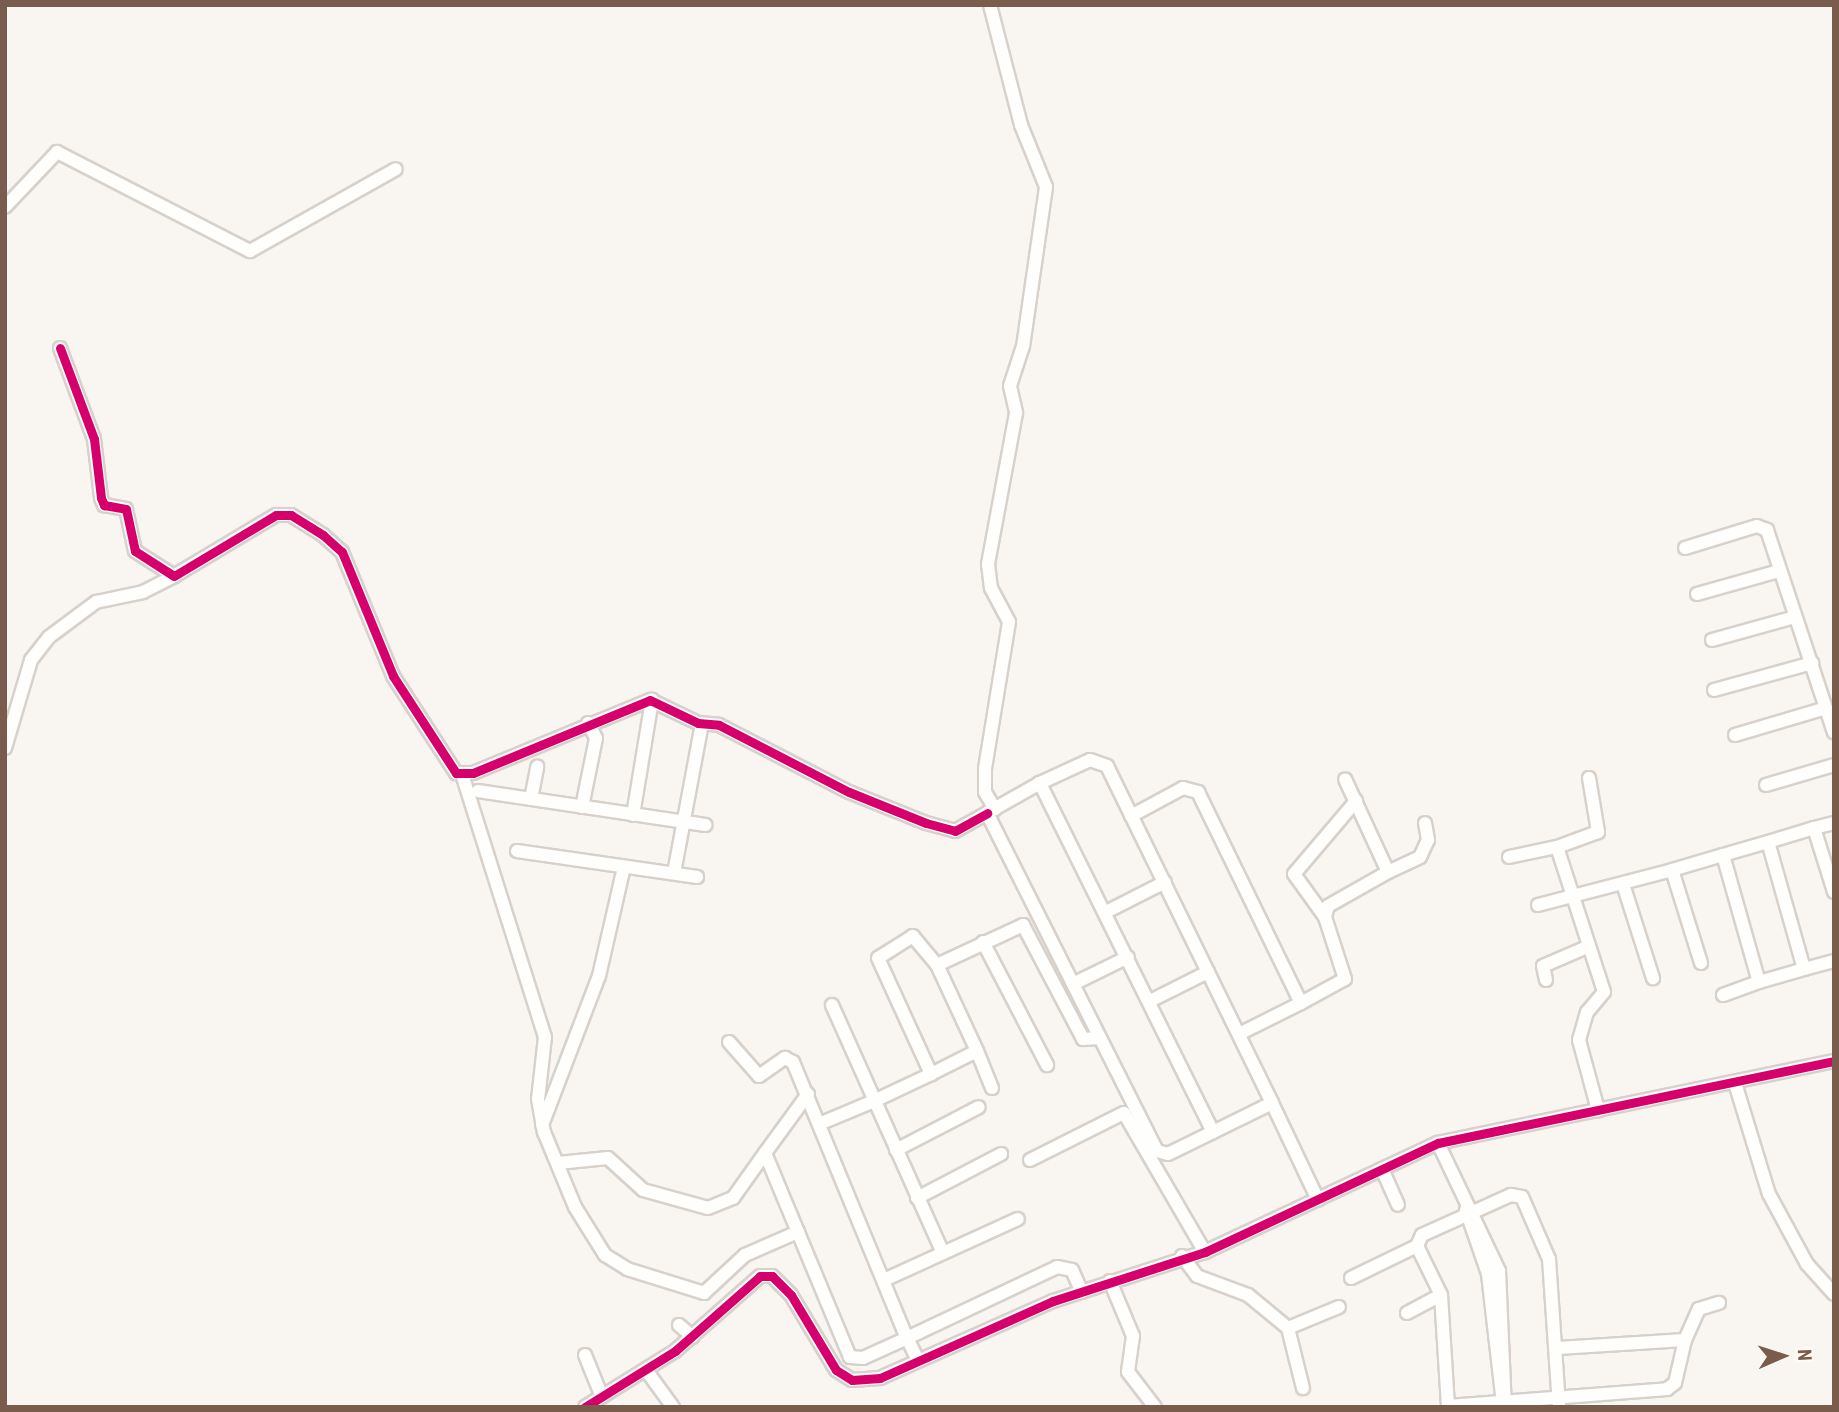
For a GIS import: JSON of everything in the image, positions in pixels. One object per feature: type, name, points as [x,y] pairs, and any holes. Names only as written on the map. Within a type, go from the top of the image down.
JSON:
[{"type":"street","points":[[990,5],[1021,125],[1046,187],[1023,346],[1010,386],[1016,413],[988,564],[991,588],[1009,622],[985,769],[985,792],[991,811],[1073,984],[1159,1154],[1213,1132],[1272,1103]]},
{"type":"street","points":[[5,207],[57,152],[250,251],[396,169]]},
{"type":"street","points":[[60,348],[94,439],[104,505],[126,509],[135,551],[174,576]]},
{"type":"street","points":[[5,748],[31,660],[49,637],[96,602],[143,592],[276,515],[291,515],[323,535],[342,552],[393,676],[445,762],[462,774],[545,1037],[538,1099],[542,1125],[558,1163],[605,1255],[627,1269],[704,1293],[722,1307]]},
{"type":"street","points":[[1685,548],[1763,527],[1834,732]]},
{"type":"street","points":[[1697,594],[1779,570]]},
{"type":"street","points":[[1712,640],[1795,617]]},
{"type":"street","points":[[1714,690],[1812,663]]},
{"type":"street","points":[[462,774],[588,723],[652,701],[702,724],[719,725],[849,792],[938,827],[960,830],[1040,783],[1100,760],[1165,882],[1318,1200]]},
{"type":"street","points":[[633,815],[652,701]]},
{"type":"street","points":[[1735,735],[1826,708]]},
{"type":"street","points":[[582,807],[596,738],[588,723]]},
{"type":"street","points":[[674,873],[702,724]]},
{"type":"street","points":[[1766,785],[1834,765]]},
{"type":"street","points":[[531,799],[537,767]]},
{"type":"street","points":[[1509,857],[1557,847],[1598,832],[1588,778]]},
{"type":"street","points":[[1345,779],[1388,872]]},
{"type":"street","points":[[1040,783],[1213,1132]]},
{"type":"street","points":[[1131,816],[1183,788],[1198,792],[1301,1003]]},
{"type":"street","points":[[478,792],[705,825]]},
{"type":"street","points":[[1239,1034],[1345,979],[1325,917],[1294,874],[1356,801]]},
{"type":"street","points":[[1538,905],[1623,884],[1834,822]]},
{"type":"street","points":[[1325,917],[1335,901],[1420,857],[1428,840],[1425,823]]},
{"type":"street","points":[[1814,828],[1834,892]]},
{"type":"street","points":[[1768,842],[1804,969]]},
{"type":"street","points":[[1557,847],[1587,947],[1604,992],[1587,1012],[1579,1040],[1598,1110]]},
{"type":"street","points":[[517,851],[697,877]]},
{"type":"street","points":[[1723,855],[1759,982]]},
{"type":"street","points":[[542,1125],[599,976],[624,867]]},
{"type":"street","points":[[1672,870],[1701,963]]},
{"type":"street","points":[[1106,912],[1165,882]]},
{"type":"street","points":[[1623,884],[1653,978]]},
{"type":"street","points":[[937,965],[1023,925],[1083,1039],[1100,1038]]},
{"type":"street","points":[[931,1074],[878,956],[913,936],[937,965],[992,1088]]},
{"type":"street","points":[[983,942],[1047,1065]]},
{"type":"street","points":[[1546,980],[1543,966],[1587,947]]},
{"type":"street","points":[[1073,984],[1128,957]]},
{"type":"street","points":[[1723,995],[1834,961]]},
{"type":"street","points":[[1150,1001],[1209,972]]},
{"type":"street","points":[[832,1006],[942,1251]]},
{"type":"street","points":[[729,1042],[760,1076],[790,1058],[808,1094],[918,1362]]},
{"type":"street","points":[[819,1124],[874,1101],[977,1051]]},
{"type":"street","points":[[586,1407],[693,1337],[743,1286],[772,1276],[802,1327],[836,1370],[852,1380],[918,1362],[1110,1281],[1182,1256],[1205,1252],[1438,1143],[1834,1062]]},
{"type":"street","points":[[1735,1083],[1769,1194],[1807,1264],[1834,1294]]},
{"type":"street","points":[[558,1163],[608,1158],[643,1190],[708,1209],[733,1198],[808,1094]]},
{"type":"street","points":[[896,1150],[979,1107]]},
{"type":"street","points":[[1030,1160],[1124,1112],[1205,1252]]},
{"type":"street","points":[[1438,1143],[1494,1272],[1505,1403]]},
{"type":"street","points":[[765,1153],[850,1357],[863,1358],[1057,1267],[1072,1270],[1082,1292]]},
{"type":"street","points":[[917,1198],[1001,1154]]},
{"type":"street","points":[[1382,1169],[1398,1205]]},
{"type":"street","points":[[1351,1278],[1417,1246],[1422,1235],[1469,1210],[1511,1195],[1522,1197],[1549,1259],[1558,1348],[1559,1402]]},
{"type":"street","points":[[884,1280],[942,1251],[1018,1219]]},
{"type":"street","points":[[704,1293],[745,1255],[798,1232]]},
{"type":"street","points":[[1417,1246],[1441,1295],[1448,1406],[1604,1401],[1673,1386],[1685,1340],[1699,1309],[1719,1303]]},
{"type":"street","points":[[1182,1256],[1197,1276],[1248,1295],[1288,1328],[1303,1388]]},
{"type":"street","points":[[1110,1281],[1133,1336],[1128,1372],[1155,1407]]},
{"type":"street","points":[[1407,1313],[1441,1295]]},
{"type":"street","points":[[1288,1328],[1339,1307]]},
{"type":"street","points":[[679,1325],[693,1337]]},
{"type":"street","points":[[1558,1348],[1685,1340]]},
{"type":"street","points":[[585,1355],[603,1397]]},
{"type":"street","points":[[646,1370],[673,1407]]},
{"type":"cycle path","points":[[60,348],[94,439],[101,498],[104,505],[126,509],[135,551],[174,576],[276,515],[291,515],[323,535],[342,552],[393,676],[456,773],[473,773],[650,700],[698,723],[719,725],[849,792],[926,823],[955,831],[987,813]]},
{"type":"cycle path","points":[[585,1407],[675,1351],[760,1276],[772,1276],[791,1295],[836,1370],[852,1380],[880,1378],[1053,1301],[1205,1252],[1438,1143],[1834,1061]]}]
